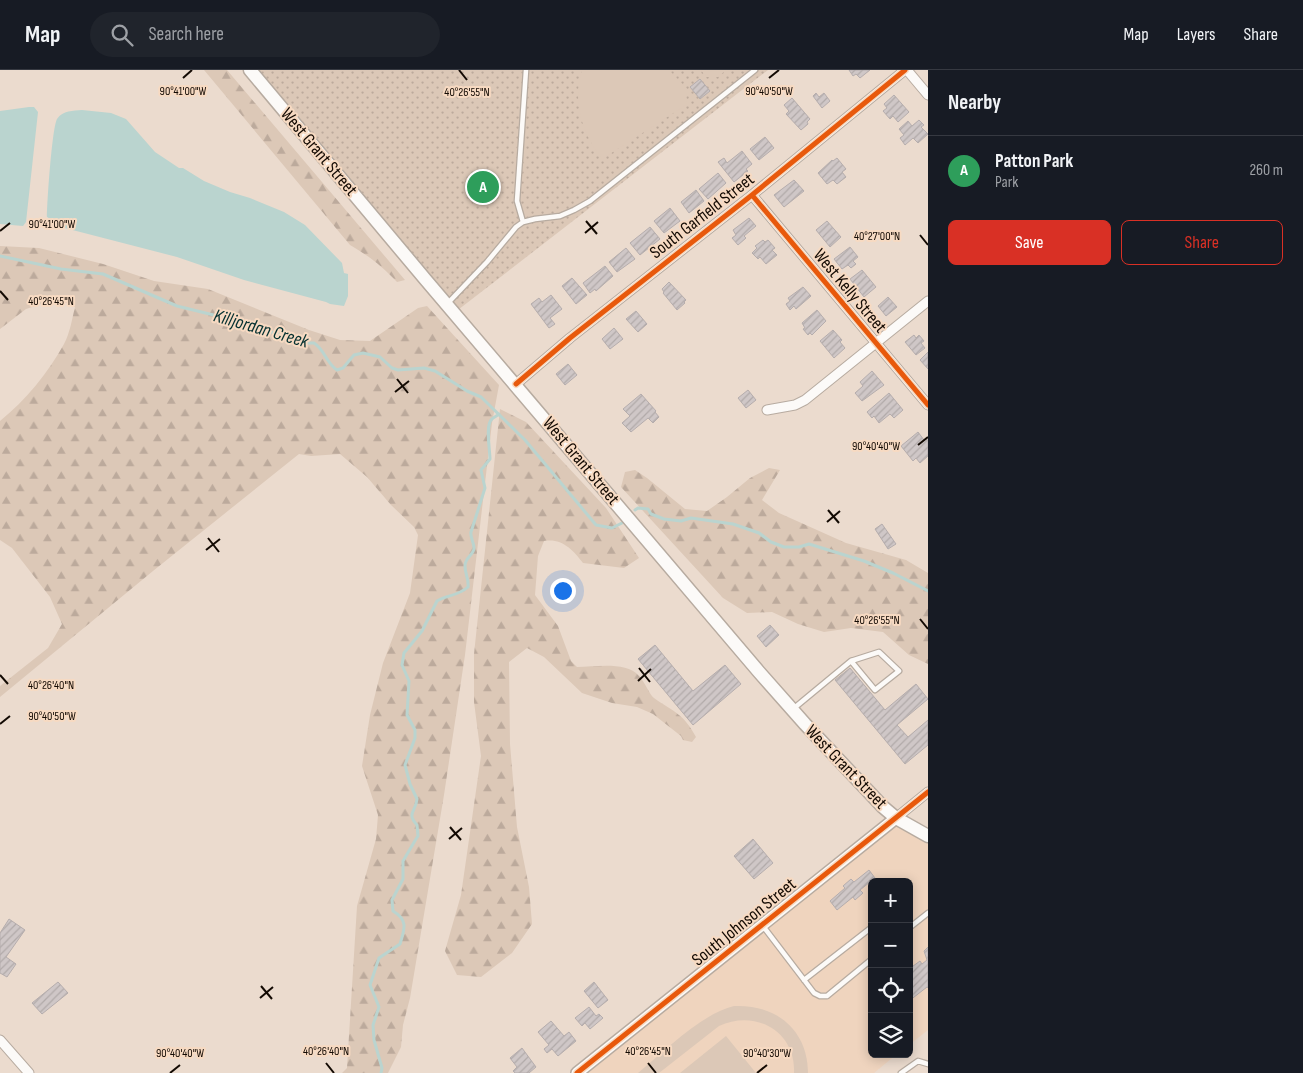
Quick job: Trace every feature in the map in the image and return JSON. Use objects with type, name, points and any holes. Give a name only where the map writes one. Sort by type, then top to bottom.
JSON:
[{"type":"main road","name":"West Grant Street","points":[[250,70],[792,710],[896,818],[928,836]]},
{"type":"street","points":[[906,70],[928,95]]},
{"type":"street","name":"South Garfield Street","points":[[516,384],[570,338],[752,195],[906,70]]},
{"type":"street","name":"West Kelly Street","points":[[752,195],[928,405]]},
{"type":"street","points":[[767,410],[795,405],[805,400],[928,301]]},
{"type":"street","name":"South Johnson Street","points":[[577,1073],[928,792]]},
{"type":"street","points":[[0,1040],[28,1073]]},
{"type":"lane","points":[[523,222],[517,201],[526,70]]},
{"type":"lane","points":[[447,304],[487,262],[511,232],[523,222],[560,216],[590,201],[755,70]]},
{"type":"lane","points":[[792,710],[851,661],[879,652],[899,671],[875,690],[851,661]]},
{"type":"lane","points":[[913,925],[928,913]]},
{"type":"lane","points":[[762,924],[814,993],[820,996],[828,996],[868,962]]},
{"type":"lane","points":[[804,980],[868,930]]},
{"type":"lane","points":[[901,1073],[918,1061],[928,1064]]},
{"type":"shaded area","points":[[896,818],[928,836],[928,1030],[913,1042],[913,878],[868,878],[868,1058],[892,1058],[874,1073],[577,1073]]},
{"type":"green space","points":[[204,70],[227,70],[405,280],[397,282],[375,262],[350,245]]},
{"type":"green space","points":[[250,70],[768,70],[454,313]]},
{"type":"green space","points":[[582,70],[669,70],[687,89],[686,105],[602,159],[589,139],[581,117],[578,94]]},
{"type":"green space","points":[[701,70],[726,70],[718,77],[706,77]]},
{"type":"green space","points":[[0,246],[39,248],[103,264],[154,281],[208,289],[309,330],[340,340],[370,341],[418,308],[427,306],[499,385],[492,423],[465,655],[444,795],[410,998],[403,1025],[401,1047],[388,1073],[342,1073],[347,1068],[357,906],[376,839],[378,815],[362,766],[370,715],[383,663],[410,593],[418,535],[414,527],[391,505],[367,477],[340,454],[311,456],[299,454],[0,697],[0,686],[48,648],[62,624],[50,597],[12,548],[0,540],[0,421],[36,386],[58,355],[71,326],[75,307],[57,299],[26,309],[0,329]]},
{"type":"green space","points":[[500,409],[526,422],[606,508],[639,558],[624,568],[583,563],[562,543],[544,541],[538,556],[535,595],[558,626],[571,661],[577,667],[610,666],[633,671],[654,698],[683,718],[696,737],[692,742],[683,740],[681,736],[653,714],[637,707],[612,703],[582,693],[544,657],[527,648],[509,662],[510,744],[517,827],[529,887],[532,924],[512,953],[481,977],[457,975],[445,951],[461,895],[481,756],[474,702],[474,654]]},
{"type":"green space","points":[[769,468],[780,470],[762,500],[779,513],[846,543],[906,560],[928,573],[928,664],[909,655],[883,632],[851,628],[824,632],[798,624],[772,612],[747,613],[723,598],[621,487],[625,472],[635,470],[685,509],[707,511],[750,478]]},
{"type":"green space","points":[[734,1006],[763,1010],[776,1015],[787,1023],[796,1032],[802,1044],[807,1058],[808,1073],[794,1073],[793,1058],[781,1035],[771,1027],[759,1022],[746,1020],[733,1021],[719,1026],[659,1073],[638,1073],[696,1025],[722,1010]]},
{"type":"green space","points":[[726,1036],[756,1073],[680,1073]]},
{"type":"water","points":[[34,107],[38,112],[26,222],[23,226],[0,224],[0,111]]},
{"type":"water","points":[[82,110],[111,113],[126,119],[155,152],[179,168],[183,168],[204,181],[230,192],[284,212],[305,225],[342,263],[344,273],[348,274],[348,296],[344,306],[330,304],[244,280],[177,257],[57,226],[54,221],[47,217],[55,125],[57,119],[62,114],[68,111]]},
{"type":"building","points":[[849,70],[870,70],[860,78],[856,74],[853,76]]},
{"type":"building","points":[[700,79],[710,91],[700,99],[690,87]]},
{"type":"building","points":[[816,93],[819,97],[824,93],[830,101],[822,108],[813,96]]},
{"type":"building","points":[[894,95],[909,112],[898,122],[893,116],[890,119],[883,111],[887,108],[884,104]]},
{"type":"building","points":[[792,98],[810,119],[807,122],[808,124],[801,130],[786,114],[789,111],[784,105]]},
{"type":"building","points":[[919,120],[924,125],[921,127],[928,134],[918,143],[913,138],[905,145],[900,138],[904,135],[899,129],[908,121],[912,126]]},
{"type":"building","points":[[765,137],[774,148],[759,160],[750,149]]},
{"type":"building","points":[[742,151],[752,164],[746,169],[748,171],[734,182],[718,162],[724,158],[727,163]]},
{"type":"building","points":[[837,158],[846,169],[842,172],[846,177],[837,184],[833,180],[827,184],[818,173],[832,160]]},
{"type":"building","points":[[718,173],[726,183],[708,199],[699,189]]},
{"type":"building","points":[[794,180],[804,191],[784,207],[774,195]]},
{"type":"building","points":[[696,190],[704,201],[689,213],[681,202]]},
{"type":"building","points":[[670,208],[680,221],[664,233],[654,221]]},
{"type":"building","points":[[749,218],[756,226],[744,236],[746,238],[738,245],[732,238],[736,235],[733,230]]},
{"type":"building","points":[[827,221],[841,237],[830,247],[816,230]]},
{"type":"building","points":[[650,227],[660,239],[640,255],[630,243]]},
{"type":"building","points":[[763,240],[765,242],[768,240],[775,248],[772,250],[777,255],[766,264],[760,257],[758,259],[752,253],[757,248],[755,246]]},
{"type":"building","points":[[850,247],[858,257],[853,261],[856,264],[851,268],[848,265],[842,269],[834,259]]},
{"type":"building","points":[[626,248],[635,259],[617,272],[609,262]]},
{"type":"building","points":[[605,266],[613,276],[596,291],[595,289],[590,293],[583,283]]},
{"type":"building","points":[[862,270],[876,287],[864,297],[850,279]]},
{"type":"building","points":[[572,278],[587,295],[576,304],[562,286]]},
{"type":"building","points":[[669,282],[686,300],[677,310],[663,293],[662,289]]},
{"type":"building","points":[[803,287],[811,296],[796,309],[794,306],[790,310],[786,304],[790,301],[788,298]]},
{"type":"building","points":[[551,295],[562,309],[550,318],[555,324],[549,328],[531,304],[539,298],[542,302]]},
{"type":"building","points":[[888,297],[897,307],[886,316],[878,306]]},
{"type":"building","points":[[817,310],[826,321],[812,335],[810,333],[808,335],[803,329],[805,328],[802,323]]},
{"type":"building","points":[[636,311],[647,324],[638,332],[626,319]]},
{"type":"building","points":[[614,328],[623,339],[610,349],[602,339]]},
{"type":"building","points":[[833,330],[842,340],[840,342],[845,348],[834,358],[820,341]]},
{"type":"building","points":[[914,335],[916,338],[919,335],[924,341],[921,343],[925,348],[916,355],[905,342]]},
{"type":"building","points":[[928,352],[928,369],[920,360]]},
{"type":"building","points":[[568,364],[577,375],[565,385],[556,374]]},
{"type":"building","points":[[872,371],[884,385],[862,401],[855,393],[863,386],[860,382]]},
{"type":"building","points":[[748,390],[756,400],[746,408],[738,398]]},
{"type":"building","points":[[889,393],[903,410],[894,418],[890,414],[879,423],[874,416],[872,418],[867,412]]},
{"type":"building","points":[[641,394],[659,417],[653,423],[648,418],[631,432],[622,423],[630,416],[623,409]]},
{"type":"building","points":[[918,432],[924,440],[926,438],[928,441],[928,456],[920,463],[916,458],[913,461],[901,446]]},
{"type":"building","points":[[882,524],[896,544],[888,549],[875,529]]},
{"type":"building","points":[[770,625],[779,635],[766,647],[757,636]]},
{"type":"building","points":[[655,645],[693,691],[725,665],[741,684],[693,725],[638,659]]},
{"type":"building","points":[[850,668],[885,710],[916,684],[928,699],[897,725],[908,737],[928,720],[928,745],[905,764],[835,680]]},
{"type":"building","points":[[753,839],[773,863],[754,879],[734,856]]},
{"type":"building","points":[[869,870],[875,878],[868,878],[868,884],[860,890],[863,893],[855,900],[853,897],[837,910],[830,901],[845,888],[843,886],[851,879],[854,882]]},
{"type":"building","points":[[9,919],[25,930],[6,957],[16,964],[7,977],[0,973],[0,933]]},
{"type":"building","points":[[928,947],[928,988],[913,998],[913,966],[920,961],[922,964],[927,960],[924,951]]},
{"type":"building","points":[[58,982],[68,993],[42,1014],[32,1003]]},
{"type":"building","points":[[594,982],[608,1000],[598,1008],[584,991]]},
{"type":"building","points":[[589,1007],[596,1016],[599,1014],[603,1018],[590,1029],[585,1023],[582,1026],[575,1018]]},
{"type":"building","points":[[551,1021],[564,1036],[569,1032],[576,1041],[558,1056],[552,1049],[547,1053],[544,1049],[549,1045],[538,1032]]},
{"type":"building","points":[[522,1048],[536,1067],[529,1073],[515,1073],[513,1071],[517,1067],[510,1058]]},
{"type":"waterway","name":"Killjordan Creek","points":[[0,256],[61,269],[103,274],[177,306],[246,323],[302,343],[314,343],[337,370],[343,368],[354,355],[363,353],[380,357],[392,368],[398,370],[424,368],[435,371],[467,391],[481,397],[525,440],[596,525],[612,528],[622,523]]},
{"type":"waterway","points":[[381,1073],[382,1068],[374,1040],[373,1025],[379,1007],[370,985],[379,958],[400,944],[404,925],[398,914],[393,911],[392,900],[403,879],[403,861],[418,836],[417,825],[412,818],[417,799],[410,784],[405,765],[415,738],[415,730],[407,715],[409,681],[402,665],[404,653],[422,631],[437,601],[468,587],[465,563],[474,550],[471,532],[485,488],[481,470],[490,459],[488,438],[490,422],[499,414]]},
{"type":"waterway","name":"Killjordan Creek","points":[[635,510],[638,508],[648,509],[651,514],[664,519],[681,521],[691,518],[733,524],[759,533],[771,542],[784,547],[799,547],[809,544],[864,561],[928,591]]},
{"type":"cycle path","points":[[516,384],[570,338],[752,195],[905,70]]},
{"type":"cycle path","points":[[752,195],[928,405]]},
{"type":"cycle path","points":[[577,1073],[928,792]]},
{"type":"place","name":"Patton Park","points":[[483,187]]}]
